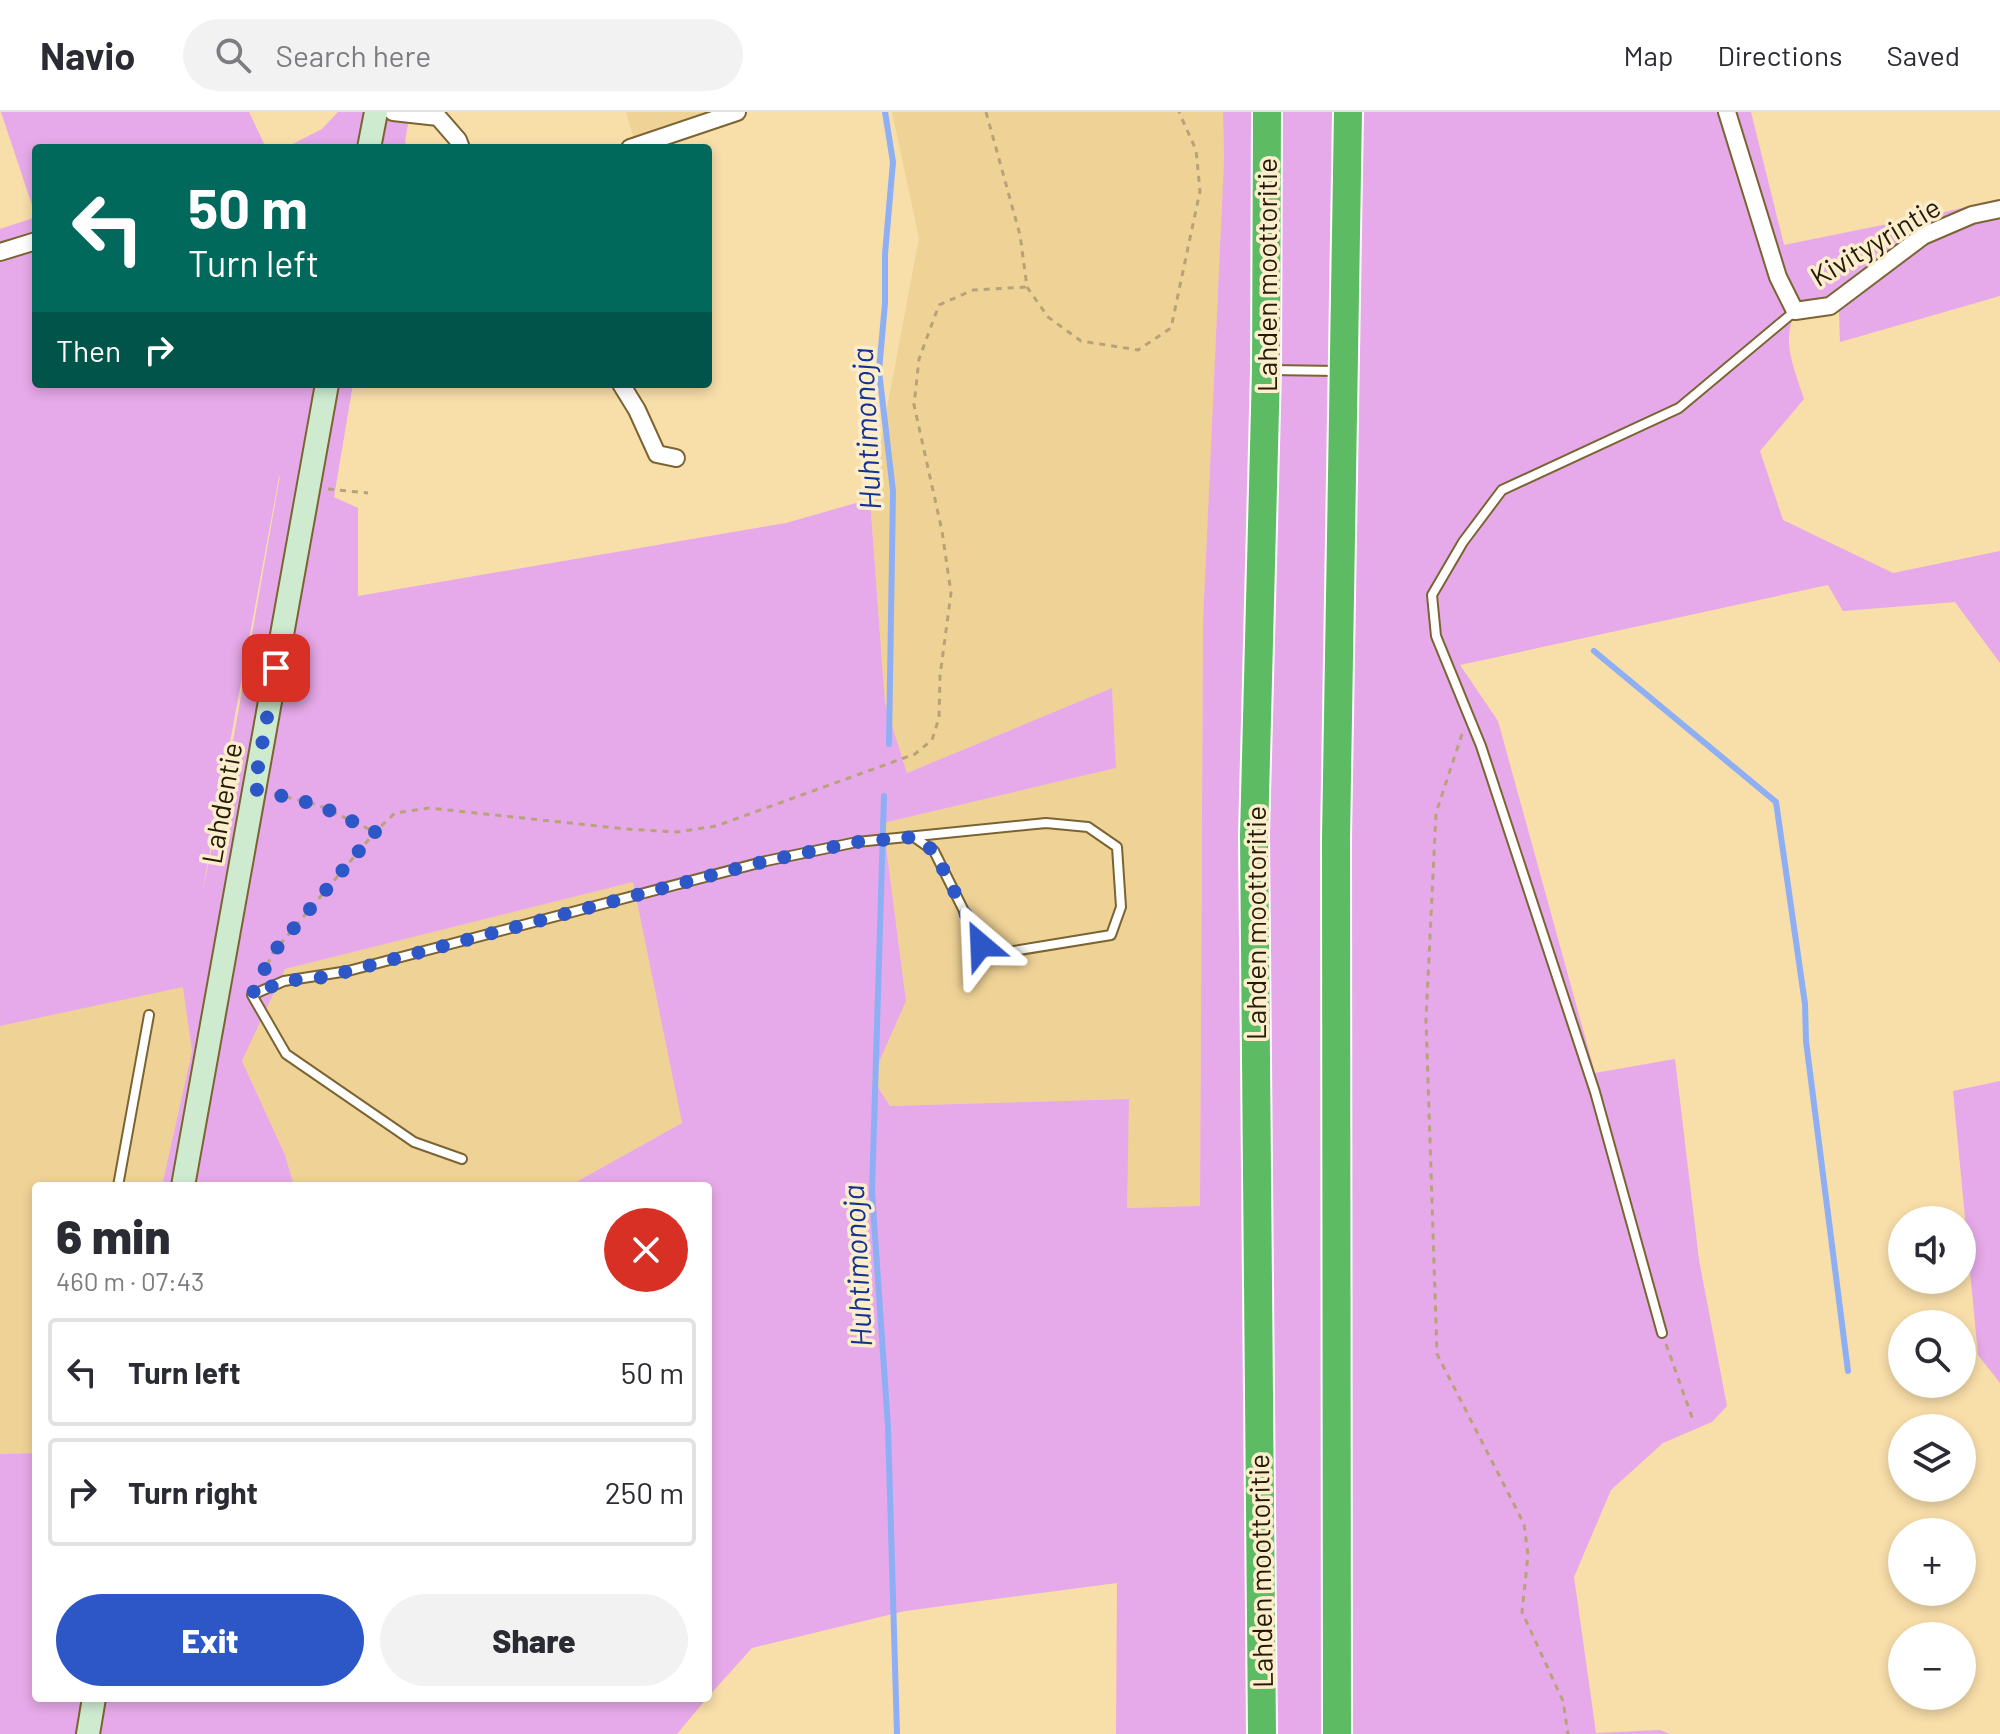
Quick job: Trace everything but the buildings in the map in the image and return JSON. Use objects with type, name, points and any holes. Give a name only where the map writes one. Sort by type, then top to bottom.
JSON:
[{"type":"highway","name":"Lahden moottoritie","points":[[1262,1734],[1254,835],[1266,370],[1267,112]]},
{"type":"highway","points":[[1337,1734],[1336,839],[1348,112]]},
{"type":"main road","points":[[370,144],[376,112]]},
{"type":"main road","name":"Lahdentie","points":[[184,1182],[326,388]]},
{"type":"main road","points":[[88,1734],[93,1702]]},
{"type":"street","points":[[393,112],[438,117],[460,144]]},
{"type":"street","points":[[642,144],[737,112]]},
{"type":"street","name":"Kivityyrintie","points":[[1727,112],[1778,277],[1795,311],[1830,306],[1923,236],[1972,215],[2000,209]]},
{"type":"street","points":[[0,252],[32,242]]},
{"type":"street","points":[[623,388],[657,454],[676,458]]},
{"type":"lane","points":[[1662,1333],[1595,1092],[1468,716],[1436,636],[1432,595],[1463,542],[1502,490],[1679,408],[1795,311]]},
{"type":"lane","points":[[1266,370],[1342,371]]},
{"type":"lane","points":[[462,1159],[414,1142],[286,1054],[252,995],[284,981],[326,977],[766,861],[870,841],[1046,823],[1088,827],[1117,847],[1121,907],[1111,935],[1001,953],[981,945],[934,851],[914,837]]},
{"type":"lane","points":[[119,1182],[149,1015]]},
{"type":"path","points":[[986,112],[1020,235],[1027,287],[1048,317],[1081,341],[1138,350],[1171,328],[1200,191],[1196,150],[1179,112]]},
{"type":"path","points":[[252,995],[272,954],[375,832],[395,813],[429,808],[677,832],[716,826],[915,754],[932,740],[939,718],[940,676],[951,593],[942,531],[914,405],[919,359],[939,305],[973,290],[1027,287]]},
{"type":"path","points":[[309,486],[368,493]]},
{"type":"path","points":[[1468,716],[1436,813],[1432,892],[1426,1019],[1437,1354],[1524,1524],[1528,1555],[1522,1612],[1563,1701],[1568,1734]]},
{"type":"path","points":[[254,789],[318,805],[375,832]]},
{"type":"path","points":[[1662,1333],[1694,1423]]},
{"type":"shaded area","points":[[1,112],[249,112],[264,144],[32,144],[32,205]]},
{"type":"shaded area","points":[[338,112],[410,112],[406,144],[293,144],[322,129]]},
{"type":"shaded area","points":[[626,112],[712,112],[634,139]]},
{"type":"shaded area","points":[[892,112],[1223,112],[1224,159],[1203,622],[1200,1206],[1126,1208],[1129,1099],[890,1106],[872,1078],[906,1001],[883,823],[1116,768],[1112,688],[907,773],[885,703],[870,499],[919,238]]},
{"type":"shaded area","points":[[1223,112],[1751,112],[1784,245],[2000,199],[2000,296],[1840,342],[1839,312],[1803,301],[1795,313],[1789,337],[1792,361],[1804,399],[1760,451],[1783,520],[1893,573],[2000,551],[2000,663],[1955,602],[1843,611],[1828,585],[1460,665],[1498,721],[1595,1073],[1675,1059],[1699,1260],[1727,1406],[1712,1422],[1663,1443],[1611,1490],[1574,1577],[1596,1733],[1660,1730],[1670,1734],[1116,1734],[1117,1583],[905,1611],[752,1648],[712,1693],[712,1182],[576,1182],[682,1123],[633,882],[285,969],[242,1061],[285,1155],[293,1182],[163,1182],[192,1051],[183,987],[0,1026],[0,229],[32,218],[32,388],[352,388],[334,497],[358,508],[358,596],[786,523],[870,499],[885,703],[907,773],[1112,688],[1116,768],[883,823],[906,1001],[872,1078],[890,1106],[1129,1099],[1127,1208],[1200,1206],[1203,622],[1224,159]],"holes":[[[280,476],[227,775],[202,894],[279,477]]]},
{"type":"shaded area","points":[[633,881],[682,1123],[576,1182],[293,1182],[285,1155],[242,1061],[285,969]]},
{"type":"shaded area","points":[[184,986],[192,1051],[163,1182],[32,1182],[32,1453],[0,1454],[0,1026]]},
{"type":"shaded area","points":[[2000,1081],[2000,1383],[1978,1355],[1972,1294],[1976,1294],[1976,1206],[1964,1206],[1953,1091]]},
{"type":"shaded area","points":[[32,1453],[32,1702],[704,1702],[677,1734],[0,1734],[0,1454]]},
{"type":"waterway","name":"Huhtimonoja","points":[[885,112],[893,162],[879,371],[893,491],[889,744]]},
{"type":"waterway","points":[[1594,651],[1776,802],[1805,1004],[1806,1041],[1848,1371]]},
{"type":"waterway","name":"Huhtimonoja","points":[[884,796],[872,1192],[888,1427],[897,1734]]},
{"type":"route","points":[[276,668],[254,789],[318,805],[375,832],[272,954],[252,995],[284,981],[326,977],[766,861],[857,842],[914,837],[934,851],[981,945]]}]
